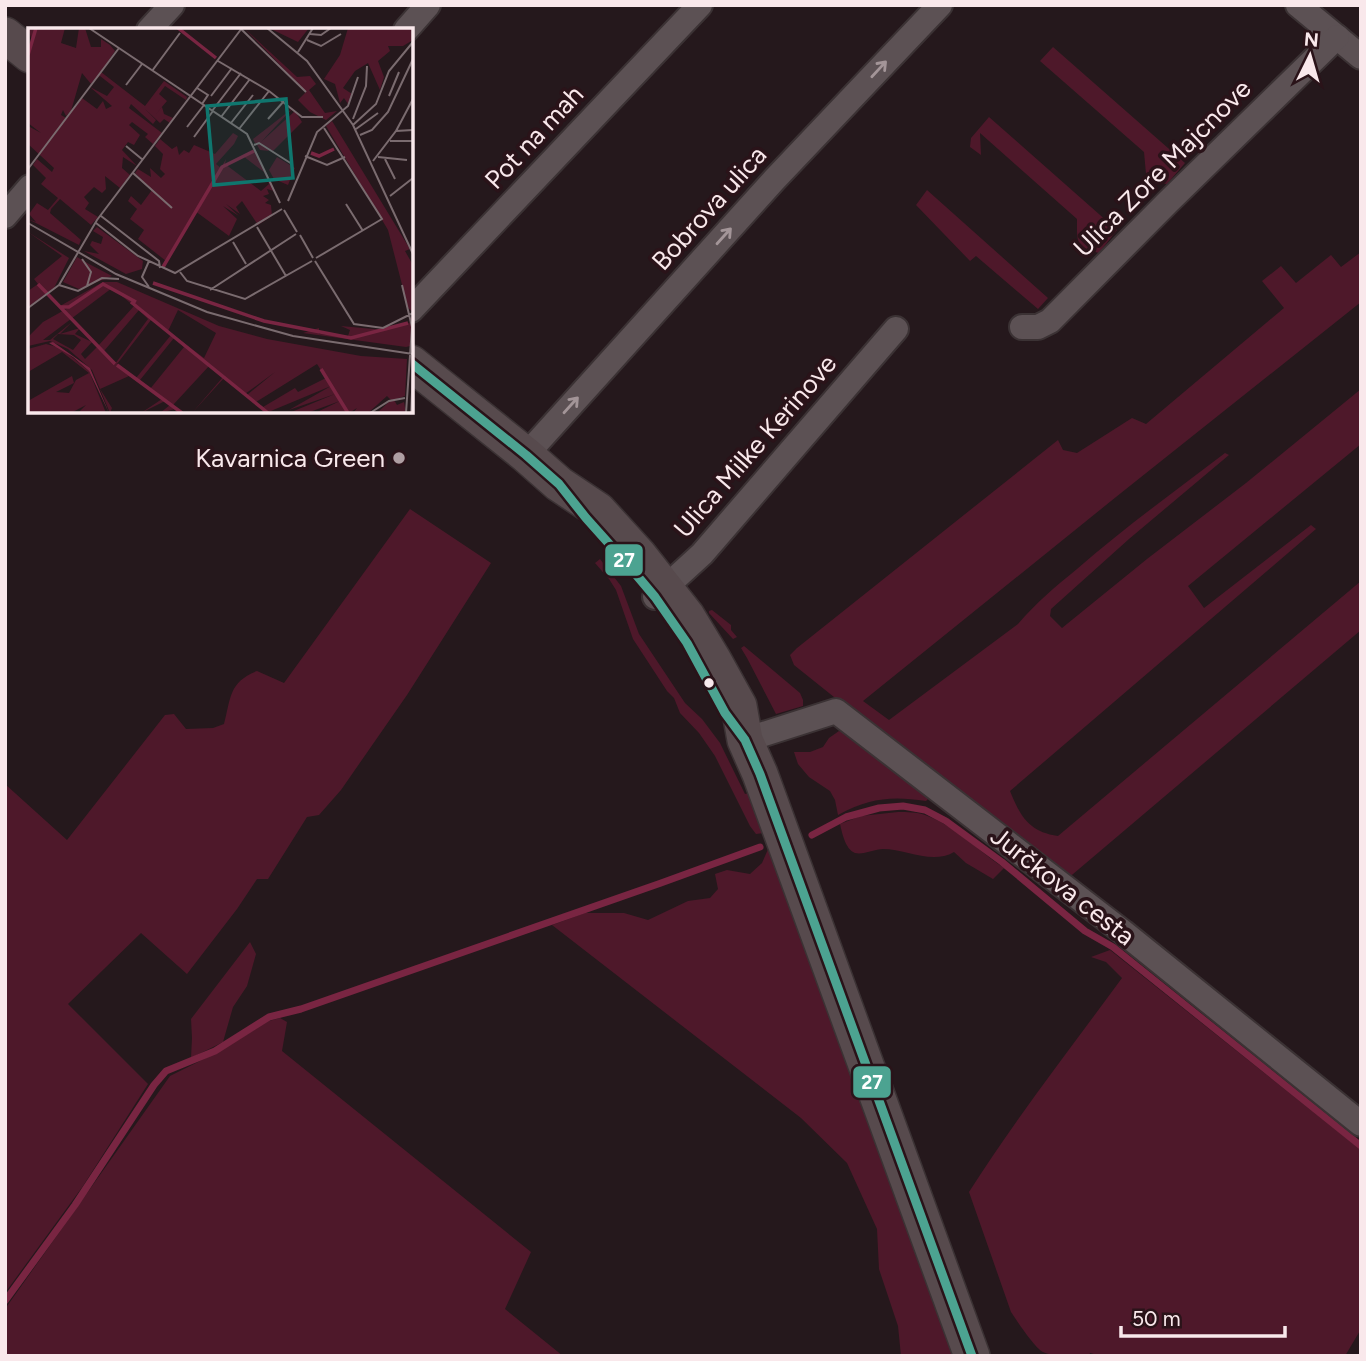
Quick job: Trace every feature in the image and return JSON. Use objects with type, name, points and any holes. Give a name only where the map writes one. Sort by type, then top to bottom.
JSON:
[{"type":"main road","points":[[5,35],[28,53]]},
{"type":"main road","points":[[413,365],[559,484],[586,519],[694,627],[739,706],[746,740],[972,1356]]},
{"type":"street","points":[[151,28],[172,5]]},
{"type":"street","points":[[408,28],[428,5]]},
{"type":"street","name":"Pot na mah","points":[[413,308],[700,5]]},
{"type":"street","name":"Bobrova ulica","points":[[526,455],[774,180],[940,5]]},
{"type":"street","points":[[1297,5],[1361,57]]},
{"type":"street","name":"Ulica Zore Majcnove","points":[[1022,327],[1038,327],[1050,321],[1337,37]]},
{"type":"street","points":[[5,216],[28,189]]},
{"type":"street","name":"Ulica Milke Kerinove","points":[[661,593],[702,554],[896,329]]},
{"type":"street","name":"Jurčkova cesta","points":[[746,740],[836,711],[1123,932],[1361,1124]]},
{"type":"shaded area","points":[[1053,47],[1185,163],[1167,184],[1154,182],[1146,174],[1144,152],[1040,61]]},
{"type":"shaded area","points":[[989,117],[1117,230],[1099,253],[1081,246],[1077,219],[980,133],[981,155],[970,147],[971,138]]},
{"type":"shaded area","points":[[927,190],[1048,298],[1038,309],[976,256],[970,261],[916,205]]},
{"type":"shaded area","points":[[1361,252],[1361,302],[863,701],[889,720],[1018,624],[1054,588],[1131,524],[1225,453],[1229,455],[1051,609],[1050,616],[1062,628],[1361,389],[1361,444],[1188,586],[1204,608],[1311,525],[1316,529],[1010,791],[1018,808],[1033,827],[1058,836],[1361,581],[1361,630],[1066,880],[794,665],[790,655],[797,648],[1058,440],[1063,450],[1077,453],[1132,418],[1146,424],[1284,308],[1262,281],[1281,266],[1296,283],[1331,255],[1341,267]]},
{"type":"shaded area","points":[[410,509],[491,563],[407,695],[341,790],[319,815],[307,817],[268,879],[257,879],[187,974],[141,933],[68,1004],[148,1084],[83,1186],[5,1293],[5,784],[67,840],[165,715],[174,714],[186,729],[213,728],[224,724],[236,685],[248,675],[257,671],[284,683]]},
{"type":"shaded area","points":[[600,559],[621,586],[639,634],[685,703],[702,719],[720,743],[745,794],[749,793],[765,833],[756,834],[750,826],[715,756],[699,733],[680,713],[674,698],[633,639],[616,590],[595,563]]},
{"type":"shaded area","points":[[712,610],[731,625],[731,630],[737,637],[733,639],[709,613]]},
{"type":"shaded area","points":[[744,646],[800,693],[803,706],[776,714],[741,648]]},
{"type":"shaded area","points":[[839,731],[857,738],[931,796],[926,801],[891,799],[871,802],[838,815],[830,791],[809,777],[798,764],[794,752],[810,752],[823,747],[829,738]]},
{"type":"shaded area","points":[[919,813],[935,819],[1004,868],[993,879],[966,863],[954,852],[937,857],[883,849],[855,853],[844,840],[840,824],[861,816]]},
{"type":"shaded area","points":[[769,847],[954,1356],[901,1356],[898,1326],[879,1269],[877,1229],[847,1163],[801,1118],[552,925],[585,913],[624,913],[648,920],[688,901],[710,898],[718,889],[715,874],[727,870],[750,874],[762,863]]},
{"type":"shaded area","points":[[250,942],[256,954],[247,986],[233,1007],[223,1042],[191,1058],[191,1019]]},
{"type":"shaded area","points":[[1110,950],[1361,1150],[1361,1329],[1345,1356],[1101,1356],[1090,1353],[1089,1356],[1053,1355],[1043,1352],[1035,1345],[1011,1312],[969,1192],[1024,1110],[1122,978],[1106,962],[1091,957]]},
{"type":"shaded area","points":[[280,1018],[287,1022],[282,1051],[531,1252],[505,1309],[563,1356],[5,1356],[5,1309],[170,1076],[218,1052],[269,1021]]},
{"type":"waterway","points":[[812,835],[846,817],[879,808],[903,806],[925,810],[946,821],[1002,862],[1085,931],[1113,947],[1361,1146]]},
{"type":"waterway","points":[[5,1301],[75,1205],[166,1071],[215,1051],[269,1017],[301,1009],[760,847]]},
{"type":"transit line","name":"27","points":[[413,365],[559,484],[655,597],[687,643],[725,713],[745,740],[760,774],[972,1356]]},
{"type":"place","name":"Kavarnica Green","points":[[399,458]]}]
